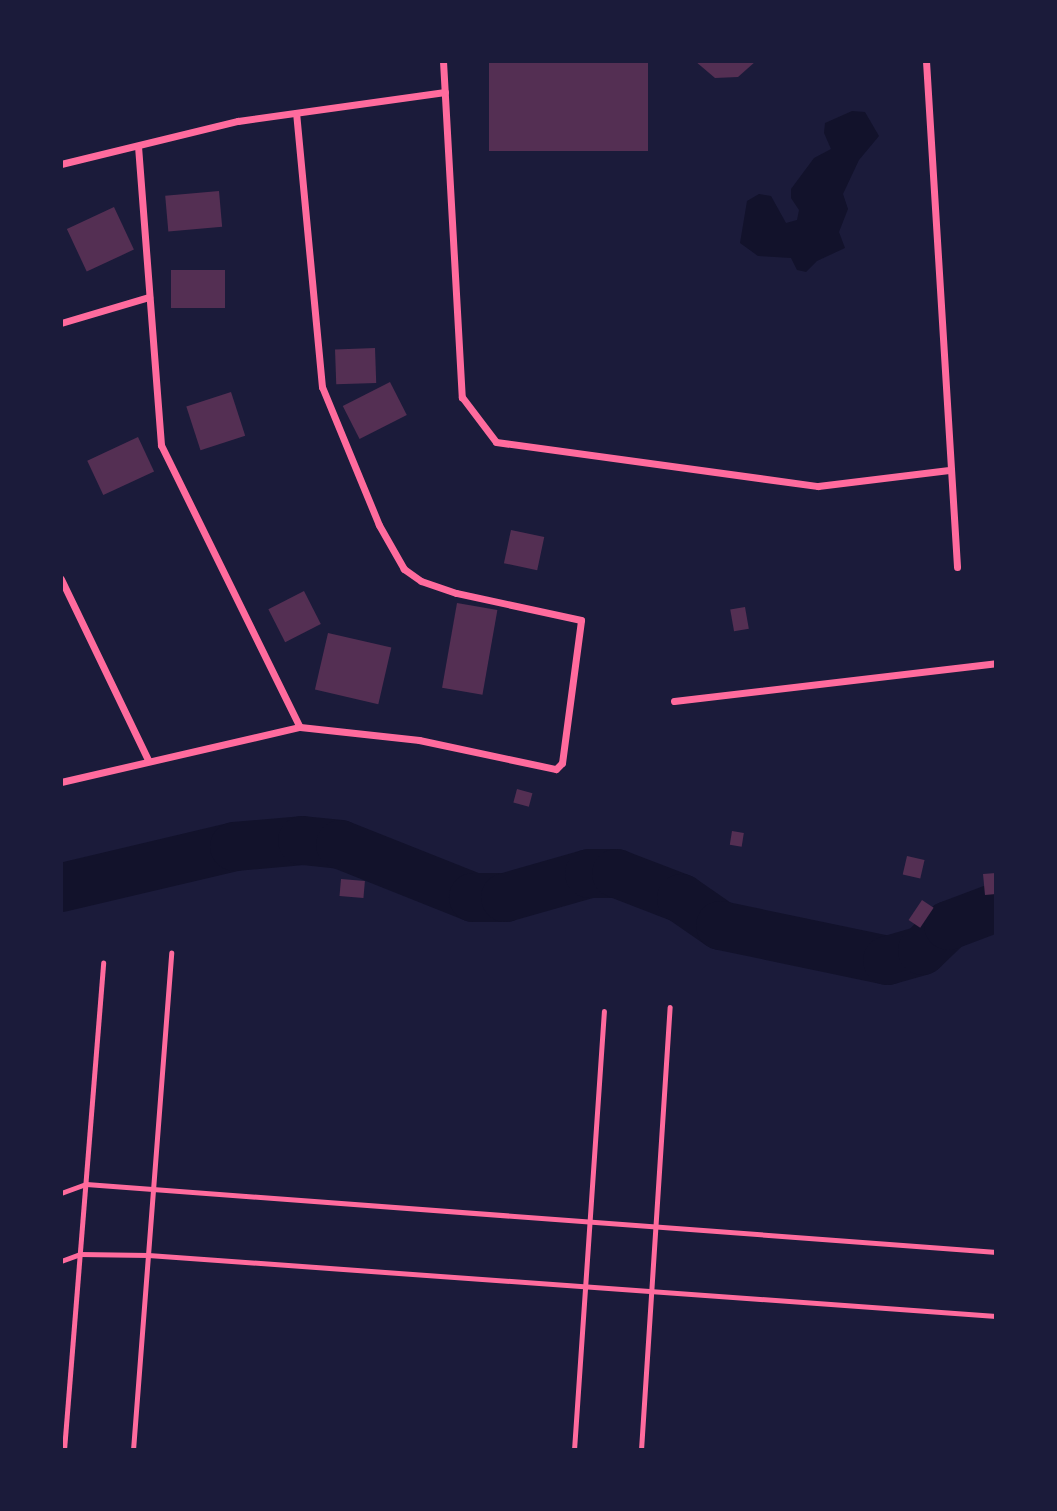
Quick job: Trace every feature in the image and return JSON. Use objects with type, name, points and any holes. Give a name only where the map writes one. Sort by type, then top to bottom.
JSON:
[{"type":"street","points":[[443,61],[462,397],[496,442],[818,486],[949,470]]},
{"type":"street","points":[[926,61],[957,567]]},
{"type":"street","points":[[61,164],[237,121],[445,92]]},
{"type":"street","points":[[61,782],[300,727],[419,740],[556,769],[562,763],[581,620],[456,593],[421,581],[397,558],[322,387],[296,113]]},
{"type":"street","points":[[138,146],[164,456],[300,727]]},
{"type":"street","points":[[61,323],[149,297]]},
{"type":"street","points":[[61,579],[148,760]]},
{"type":"street","points":[[674,701],[996,663]]},
{"type":"lane","points":[[133,1450],[171,952]]},
{"type":"lane","points":[[64,1450],[103,963]]},
{"type":"lane","points":[[641,1450],[658,1227],[670,1007]]},
{"type":"lane","points":[[574,1450],[604,1011]]},
{"type":"lane","points":[[61,1193],[86,1184],[996,1252]]},
{"type":"lane","points":[[61,1261],[80,1254],[148,1255],[996,1316]]},
{"type":"shaded area","points":[[852,111],[865,112],[879,136],[859,160],[843,194],[848,209],[839,232],[845,248],[817,261],[806,272],[797,270],[791,258],[758,256],[740,243],[747,201],[759,194],[771,196],[786,223],[797,220],[799,210],[791,198],[791,189],[814,158],[831,149],[824,133],[825,123]]},
{"type":"building","points":[[489,61],[648,61],[648,151],[489,151]]},
{"type":"building","points":[[695,61],[756,61],[738,77],[715,78]]},
{"type":"building","points":[[219,191],[222,227],[168,232],[165,196]]},
{"type":"building","points":[[114,207],[134,250],[87,272],[67,229]]},
{"type":"building","points":[[171,270],[225,270],[225,308],[171,308]]},
{"type":"building","points":[[375,348],[376,383],[336,384],[335,349]]},
{"type":"building","points":[[390,382],[407,415],[360,439],[343,406]]},
{"type":"building","points":[[231,392],[245,436],[201,450],[186,407]]},
{"type":"building","points":[[138,437],[154,471],[103,495],[87,461]]},
{"type":"building","points":[[511,530],[544,537],[537,570],[504,563]]},
{"type":"building","points":[[304,591],[321,624],[285,642],[268,609]]},
{"type":"building","points":[[457,603],[497,610],[482,695],[442,688]]},
{"type":"building","points":[[745,607],[749,629],[734,631],[730,610]]},
{"type":"building","points":[[328,633],[391,648],[378,704],[315,690]]},
{"type":"building","points":[[517,789],[532,793],[529,807],[513,803]]},
{"type":"building","points":[[732,831],[744,833],[742,847],[730,845]]},
{"type":"building","points":[[907,856],[925,860],[920,879],[903,875]]},
{"type":"building","points":[[996,873],[996,894],[985,895],[983,874]]},
{"type":"building","points":[[341,879],[365,881],[363,898],[340,896]]},
{"type":"building","points":[[922,900],[934,908],[920,928],[909,920]]},
{"type":"waterway","points":[[61,887],[234,846],[302,840],[340,844],[473,897],[505,897],[589,873],[616,873],[681,898],[720,925],[887,960],[922,950],[948,925],[996,907]]}]
